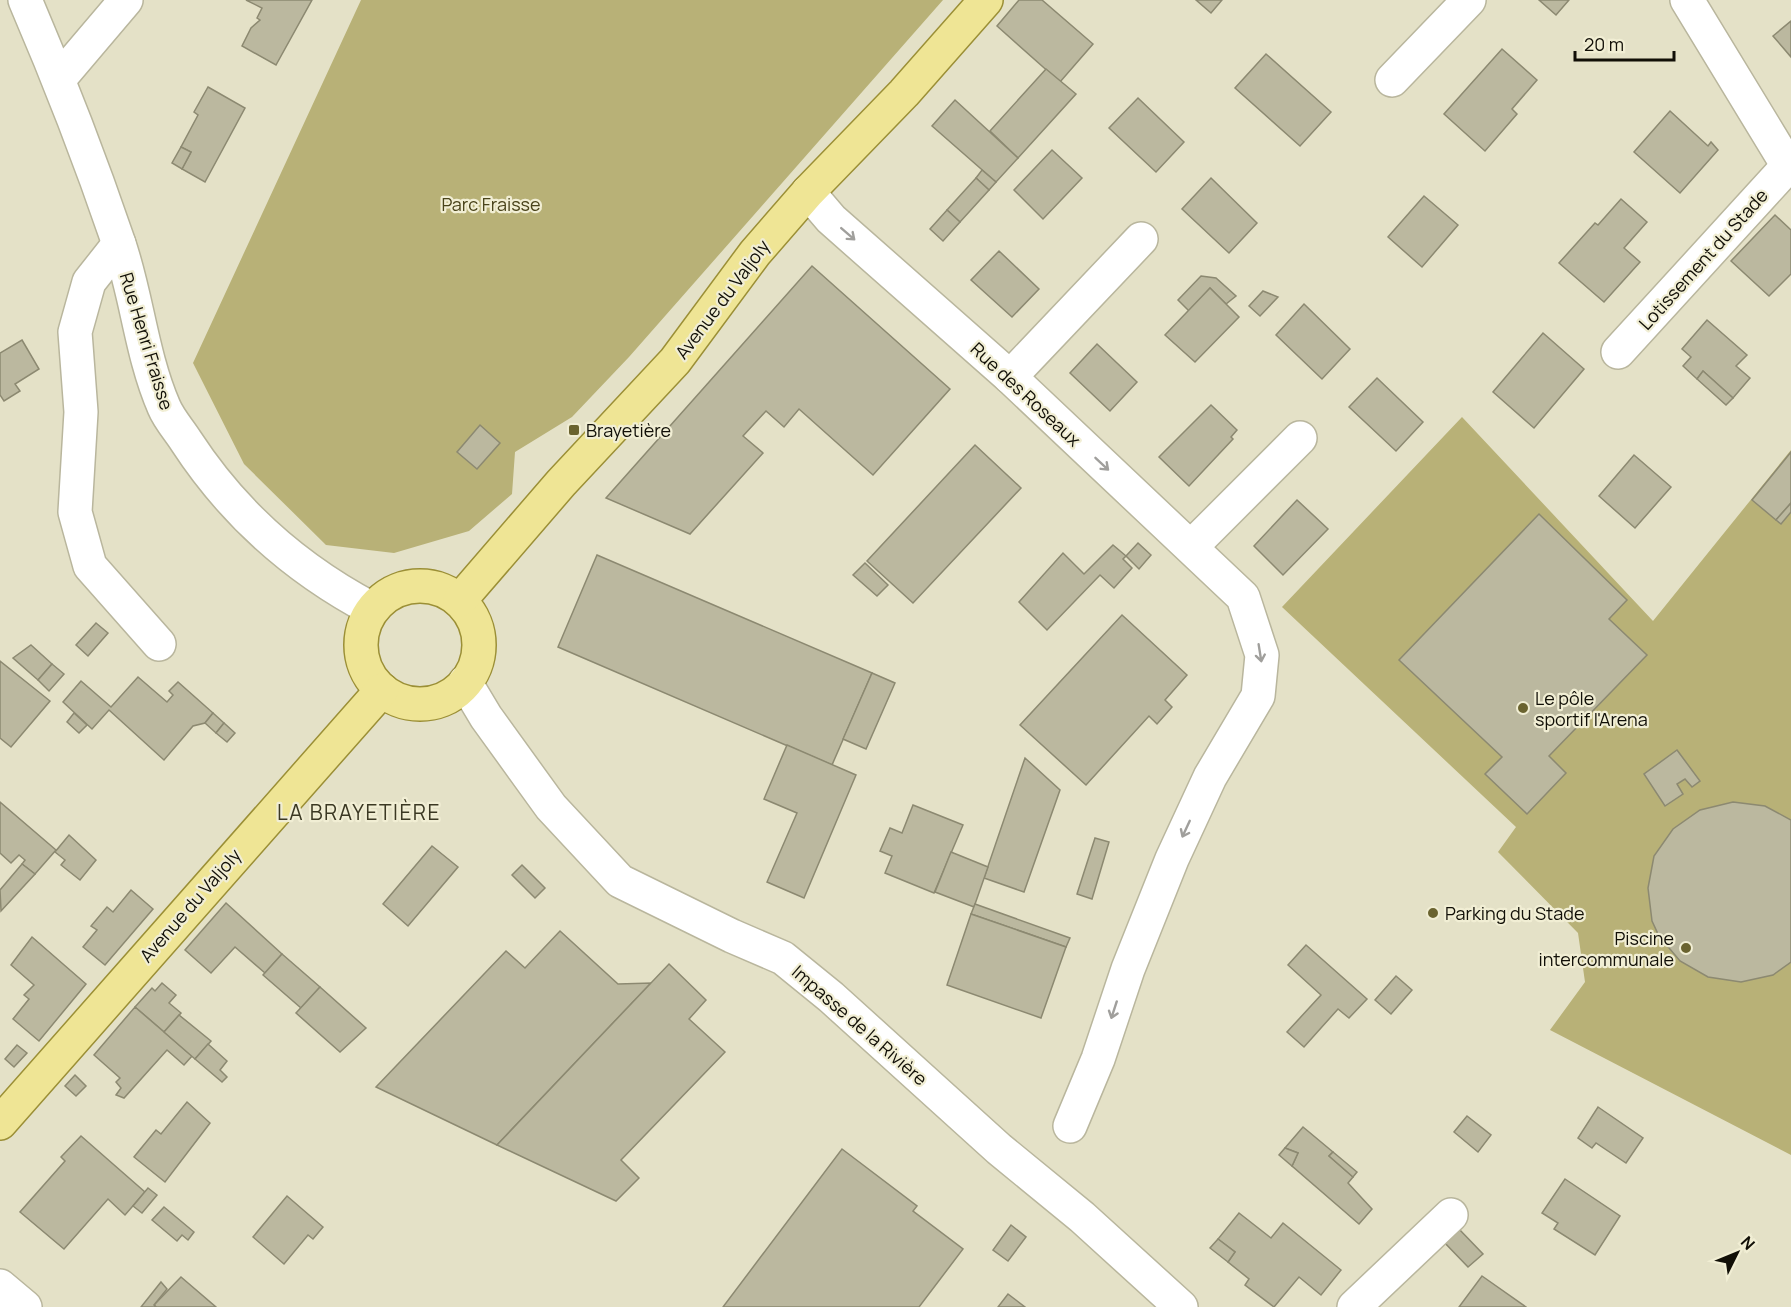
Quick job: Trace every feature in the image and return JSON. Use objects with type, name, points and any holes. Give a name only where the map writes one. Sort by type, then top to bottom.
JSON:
[{"type":"main road","name":"Avenue du Valjoly","points":[[460,600],[561,483],[675,361],[755,252],[808,192],[904,93],[986,0]]},
{"type":"main road","points":[[426,586],[446,591],[460,600],[472,617],[478,634],[478,651],[474,667],[465,682],[452,694],[434,702],[416,704],[397,699],[382,690],[370,676],[362,660],[360,643],[363,625],[372,609],[387,595],[405,587],[426,586]]},
{"type":"main road","name":"Avenue du Valjoly","points":[[0,1123],[382,690]]},
{"type":"street","name":"Rue Henri Fraisse","points":[[25,0],[59,79],[119,244],[136,314],[164,407],[212,480],[273,543],[342,593],[372,609]]},
{"type":"street","points":[[59,79],[126,0]]},
{"type":"street","points":[[1392,80],[1469,0]]},
{"type":"street","points":[[1688,0],[1789,166]]},
{"type":"street","name":"Lotissement du Stade","points":[[1618,352],[1789,166]]},
{"type":"street","name":"Rue des Roseaux","points":[[808,192],[831,219],[1010,377],[1243,597],[1262,655],[1258,696],[1210,777],[1172,859],[1128,969],[1098,1059],[1071,1126]]},
{"type":"street","points":[[1010,377],[1141,239]]},
{"type":"street","points":[[119,244],[89,282],[75,332],[81,412],[75,512],[90,566],[159,644]]},
{"type":"street","points":[[1191,547],[1300,438]]},
{"type":"street","name":"Impasse de la Rivière","points":[[465,682],[486,717],[551,807],[620,880],[732,936],[783,958],[831,997],[999,1149],[1082,1217],[1181,1307]]},
{"type":"street","points":[[1354,1307],[1451,1215]]},
{"type":"street","points":[[0,1286],[25,1307]]},
{"type":"green space","name":"Parc Fraisse","points":[[361,0],[943,0],[629,357],[572,417],[515,452],[512,494],[469,531],[394,553],[326,545],[244,464],[193,363]]},
{"type":"green space","points":[[1462,417],[1653,621],[1791,450],[1791,1155],[1550,1030],[1585,982],[1578,933],[1498,852],[1516,827],[1282,607]]},
{"type":"building","points":[[246,0],[312,0],[276,65],[242,46],[251,28],[260,20],[257,18],[262,8]]},
{"type":"building","points":[[1019,0],[1042,0],[1093,44],[1060,82],[997,26]]},
{"type":"building","points":[[1196,0],[1222,0],[1211,13]]},
{"type":"building","points":[[1539,0],[1569,0],[1556,15]]},
{"type":"building","points":[[1791,21],[1791,57],[1773,36]]},
{"type":"building","points":[[1502,49],[1537,80],[1512,109],[1517,114],[1485,151],[1444,114]]},
{"type":"building","points":[[1266,54],[1331,112],[1300,146],[1235,88]]},
{"type":"building","points":[[1046,69],[1076,94],[1018,158],[990,131]]},
{"type":"building","points":[[208,87],[245,108],[205,182],[182,169],[191,152],[181,147],[198,115],[194,112]]},
{"type":"building","points":[[1138,98],[1184,142],[1156,172],[1109,128]]},
{"type":"building","points":[[955,100],[1018,158],[996,182],[932,126]]},
{"type":"building","points":[[1670,111],[1708,146],[1711,142],[1718,150],[1680,193],[1634,152]]},
{"type":"building","points":[[181,147],[191,152],[182,169],[172,163]]},
{"type":"building","points":[[1052,150],[1082,178],[1043,219],[1014,190]]},
{"type":"building","points":[[982,170],[996,182],[989,190],[976,178]]},
{"type":"building","points":[[976,178],[989,190],[960,222],[947,210]]},
{"type":"building","points":[[1211,178],[1257,223],[1229,253],[1182,209]]},
{"type":"building","points":[[1424,196],[1458,225],[1422,267],[1388,237]]},
{"type":"building","points":[[1621,199],[1647,222],[1624,248],[1640,262],[1604,302],[1559,263],[1595,223],[1598,225]]},
{"type":"building","points":[[947,210],[960,222],[943,241],[930,229]]},
{"type":"building","points":[[1775,215],[1791,230],[1791,274],[1769,296],[1731,261]]},
{"type":"building","points":[[999,251],[1039,289],[1012,317],[971,280]]},
{"type":"building","points":[[812,266],[950,389],[873,475],[799,409],[784,427],[766,411],[743,436],[763,453],[690,534],[606,498]]},
{"type":"building","points":[[1201,276],[1216,278],[1236,296],[1226,304],[1210,288],[1189,311],[1178,300]]},
{"type":"building","points":[[1210,288],[1239,317],[1195,362],[1165,335]]},
{"type":"building","points":[[1263,291],[1278,297],[1260,316],[1249,306]]},
{"type":"building","points":[[1304,304],[1350,349],[1322,379],[1276,335]]},
{"type":"building","points":[[1707,320],[1747,355],[1736,366],[1750,378],[1733,398],[1703,371],[1697,379],[1683,366],[1691,357],[1682,349]]},
{"type":"building","points":[[1543,333],[1584,369],[1534,428],[1493,392]]},
{"type":"building","points":[[22,340],[39,369],[15,384],[20,391],[4,401],[0,395],[0,353]]},
{"type":"building","points":[[1097,344],[1137,382],[1110,411],[1070,373]]},
{"type":"building","points":[[1703,371],[1733,398],[1726,405],[1697,379]]},
{"type":"building","points":[[1377,378],[1423,422],[1396,451],[1349,407]]},
{"type":"building","points":[[1211,405],[1237,430],[1231,437],[1233,439],[1189,486],[1159,457]]},
{"type":"building","points":[[480,425],[500,443],[477,469],[457,452]]},
{"type":"building","points":[[975,445],[1021,488],[913,603],[867,561]]},
{"type":"building","points":[[1791,452],[1791,503],[1776,520],[1752,500]]},
{"type":"building","points":[[1634,455],[1671,487],[1635,528],[1599,496]]},
{"type":"building","points":[[1297,500],[1328,529],[1283,575],[1254,546]]},
{"type":"building","points":[[1791,503],[1791,512],[1781,524],[1776,520]]},
{"type":"building","name":"Le pôle sportif l'Arena","points":[[1539,514],[1627,600],[1609,619],[1647,655],[1549,756],[1566,773],[1527,814],[1485,774],[1502,757],[1399,660]]},
{"type":"building","points":[[1138,543],[1151,555],[1139,569],[1126,556]]},
{"type":"building","points":[[1113,545],[1126,556],[1123,559],[1132,568],[1114,588],[1100,575],[1047,630],[1019,602],[1063,553],[1084,574]]},
{"type":"building","points":[[597,555],[872,673],[832,765],[558,647]]},
{"type":"building","points":[[865,563],[888,585],[877,596],[853,575]]},
{"type":"building","points":[[1122,615],[1187,675],[1165,700],[1172,707],[1157,724],[1149,716],[1086,785],[1020,725]]},
{"type":"building","points":[[96,623],[108,633],[88,656],[76,645]]},
{"type":"building","points":[[31,645],[52,664],[38,680],[13,658]]},
{"type":"building","points":[[0,661],[50,701],[11,747],[0,738]]},
{"type":"building","points":[[52,664],[64,674],[49,691],[38,680]]},
{"type":"building","points":[[872,673],[895,683],[866,749],[843,739]]},
{"type":"building","points":[[138,677],[167,702],[173,695],[169,691],[178,682],[213,713],[205,723],[193,726],[164,760],[109,710],[92,729],[63,702],[81,681],[111,707]]},
{"type":"building","points":[[74,713],[87,725],[79,733],[67,722]]},
{"type":"building","points":[[213,713],[224,723],[216,733],[205,723]]},
{"type":"building","points":[[224,723],[235,733],[227,742],[216,733]]},
{"type":"building","points":[[787,745],[856,775],[804,898],[767,882],[797,813],[764,799]]},
{"type":"building","points":[[1677,750],[1700,781],[1692,787],[1685,779],[1677,784],[1683,794],[1665,806],[1644,774]]},
{"type":"building","points":[[1025,758],[1060,790],[1024,892],[984,878]]},
{"type":"building","points":[[0,802],[56,850],[35,874],[22,864],[25,860],[19,855],[11,863],[0,853]]},
{"type":"building","points":[[1733,802],[1765,806],[1791,820],[1791,962],[1773,975],[1741,982],[1708,977],[1680,961],[1659,936],[1652,921],[1648,888],[1654,856],[1673,829],[1700,810]]},
{"type":"building","points":[[913,805],[963,825],[934,893],[885,873],[892,856],[880,851],[890,828],[902,833]]},
{"type":"building","points":[[69,835],[96,860],[80,880],[61,865],[65,860],[55,852]]},
{"type":"building","points":[[1095,838],[1109,842],[1092,899],[1077,894]]},
{"type":"building","points":[[432,846],[458,867],[408,926],[383,904]]},
{"type":"building","points":[[951,852],[988,867],[974,907],[935,892]]},
{"type":"building","points":[[22,864],[35,874],[1,911],[0,890]]},
{"type":"building","points":[[522,865],[545,888],[535,898],[512,875]]},
{"type":"building","points":[[131,890],[153,909],[105,965],[83,947],[97,930],[91,926],[107,907],[113,912]]},
{"type":"building","points":[[226,903],[282,954],[265,973],[235,947],[211,973],[185,950]]},
{"type":"building","points":[[975,904],[1070,938],[1066,947],[971,914]]},
{"type":"building","points":[[971,914],[1066,947],[1041,1018],[947,985]]},
{"type":"building","points":[[560,931],[618,984],[651,983],[497,1145],[376,1087],[506,951],[525,968]]},
{"type":"building","points":[[32,937],[86,984],[39,1041],[13,1019],[29,999],[24,995],[34,985],[11,965]]},
{"type":"building","points":[[1306,945],[1367,999],[1349,1018],[1338,1009],[1304,1047],[1287,1032],[1321,995],[1288,965]]},
{"type":"building","points":[[282,954],[320,987],[301,1008],[263,975]]},
{"type":"building","points":[[669,964],[706,1000],[689,1019],[725,1052],[621,1160],[639,1178],[616,1201],[497,1145]]},
{"type":"building","points":[[1396,976],[1412,990],[1391,1014],[1375,1000]]},
{"type":"building","points":[[162,983],[176,995],[169,1003],[181,1013],[164,1032],[135,1007],[152,988],[155,991]]},
{"type":"building","points":[[320,987],[366,1028],[340,1052],[296,1013]]},
{"type":"building","points":[[135,1007],[192,1056],[184,1065],[167,1050],[124,1098],[116,1095],[121,1088],[116,1082],[120,1078],[94,1055]]},
{"type":"building","points":[[179,1015],[211,1041],[195,1059],[164,1032]]},
{"type":"building","points":[[208,1044],[227,1061],[220,1070],[227,1077],[222,1082],[195,1059]]},
{"type":"building","points":[[17,1045],[27,1053],[14,1067],[5,1059]]},
{"type":"building","points":[[75,1075],[86,1086],[76,1096],[65,1086]]},
{"type":"building","points":[[187,1102],[210,1123],[165,1182],[134,1157],[156,1130],[161,1134]]},
{"type":"building","points":[[1598,1107],[1643,1138],[1626,1163],[1596,1143],[1592,1148],[1578,1138]]},
{"type":"building","points":[[1467,1116],[1491,1135],[1478,1152],[1454,1132]]},
{"type":"building","points":[[1303,1127],[1333,1152],[1329,1156],[1353,1177],[1348,1183],[1372,1209],[1359,1224],[1292,1166],[1298,1153],[1285,1148]]},
{"type":"building","points":[[81,1136],[145,1192],[125,1215],[108,1199],[64,1249],[20,1212],[65,1161],[61,1157]]},
{"type":"building","points":[[1285,1148],[1298,1153],[1292,1166],[1279,1155]]},
{"type":"building","points":[[842,1149],[917,1206],[913,1211],[963,1249],[919,1307],[723,1307]]},
{"type":"building","points":[[1333,1152],[1357,1172],[1353,1177],[1329,1156]]},
{"type":"building","points":[[1565,1179],[1620,1216],[1595,1255],[1554,1229],[1558,1223],[1542,1213]]},
{"type":"building","points":[[148,1188],[157,1195],[142,1213],[133,1206]]},
{"type":"building","points":[[287,1196],[323,1227],[313,1239],[308,1235],[284,1264],[253,1237]]},
{"type":"building","points":[[164,1207],[194,1232],[188,1240],[182,1235],[177,1241],[152,1220]]},
{"type":"building","points":[[1239,1213],[1271,1238],[1283,1223],[1341,1270],[1321,1295],[1299,1277],[1274,1307],[1245,1285],[1249,1279],[1228,1262],[1235,1252],[1218,1239]]},
{"type":"building","points":[[1011,1225],[1026,1237],[1008,1261],[993,1250]]},
{"type":"building","points":[[1458,1228],[1483,1254],[1468,1267],[1443,1241]]},
{"type":"building","points":[[1218,1239],[1235,1252],[1228,1262],[1210,1248]]},
{"type":"building","points":[[1482,1276],[1526,1307],[1459,1307]]},
{"type":"building","points":[[181,1277],[216,1307],[156,1307],[154,1305]]},
{"type":"building","points":[[161,1282],[167,1289],[154,1305],[156,1307],[141,1307]]},
{"type":"building","points":[[1008,1294],[1025,1307],[998,1307]]},
{"type":"place","name":"Brayetière","points":[[574,430]]},
{"type":"place","name":"Le pôle sportif l'Arena","points":[[1523,708]]},
{"type":"place","name":"Parking du Stade","points":[[1433,913]]},
{"type":"place","name":"Piscine intercommunale","points":[[1686,948]]},
{"type":"district","name":"LA BRAYETIÈRE","points":[[359,812]]}]
